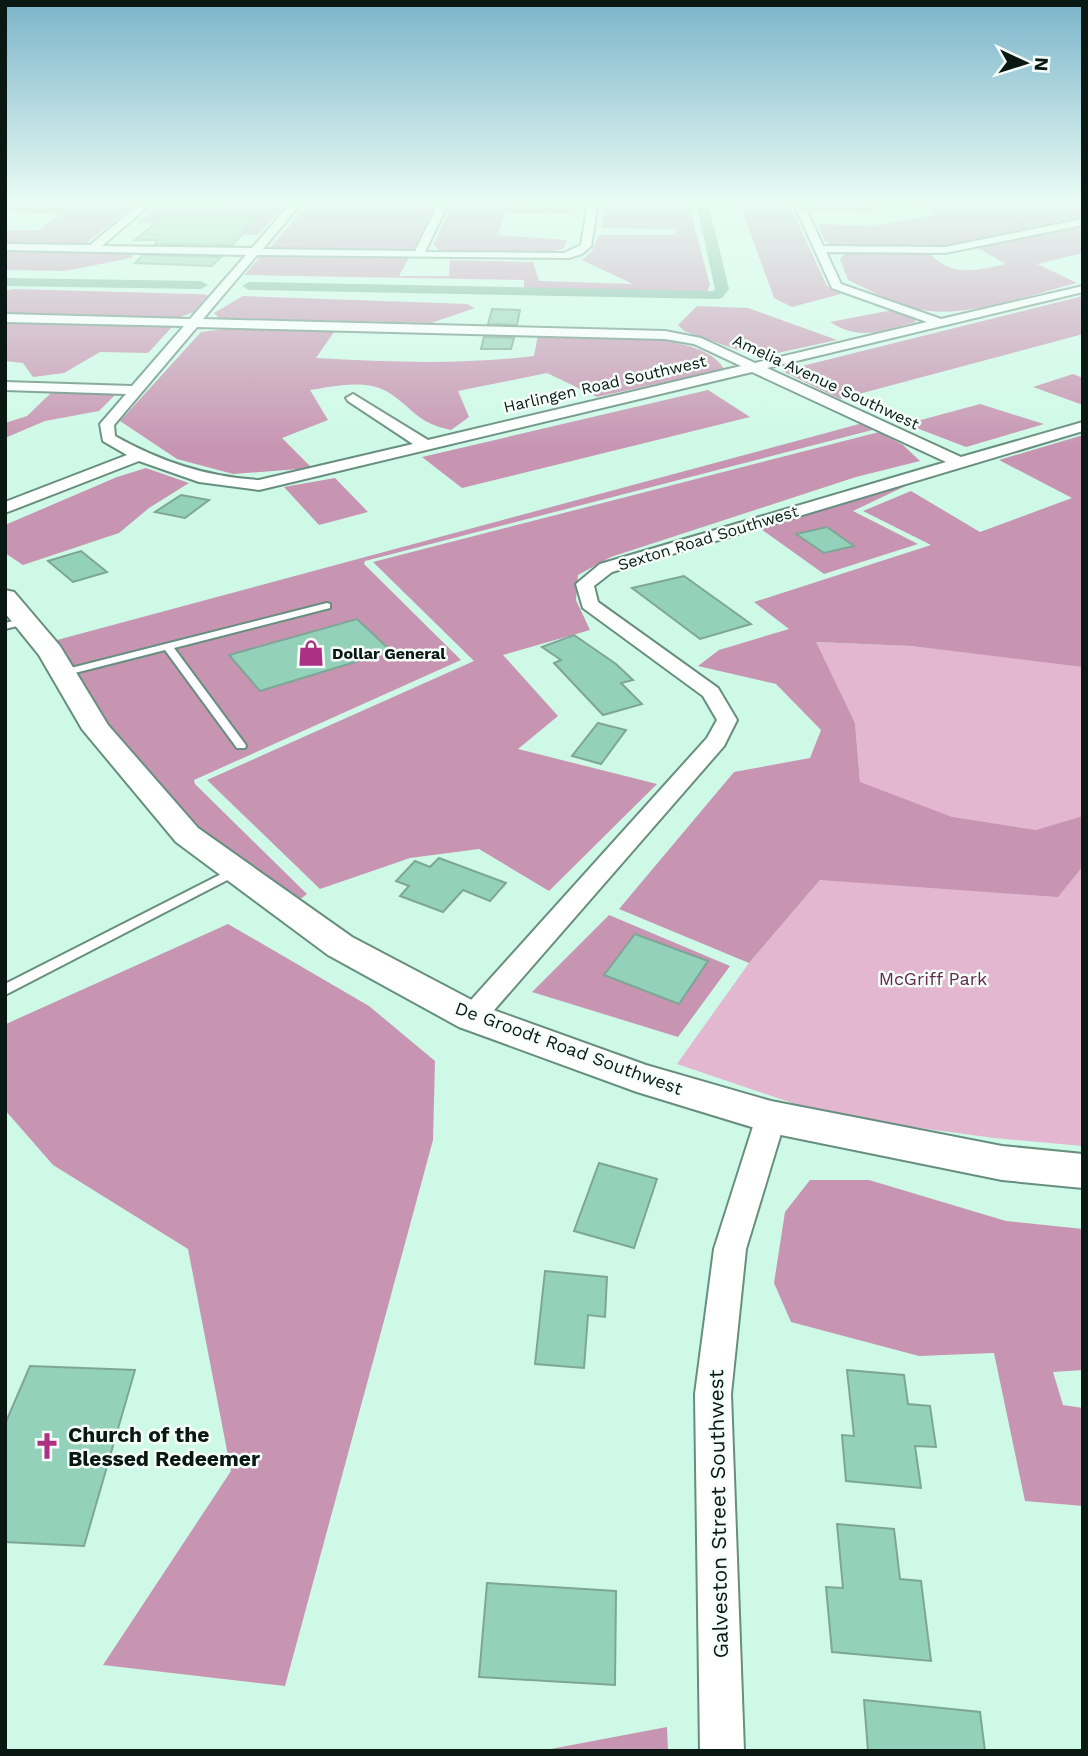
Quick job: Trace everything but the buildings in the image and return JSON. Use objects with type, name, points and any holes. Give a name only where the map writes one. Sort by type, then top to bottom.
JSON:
[{"type":"street","points":[[5,386],[136,390],[226,284]]},
{"type":"street","points":[[836,284],[940,323]]},
{"type":"street","name":"Harlingen Road Southwest","points":[[136,390],[107,424],[108,438],[137,456],[217,482],[259,485],[1083,289]]},
{"type":"street","name":"Amelia Avenue Southwest","points":[[5,318],[643,333],[698,341],[959,462]]},
{"type":"street","points":[[354,398],[425,445]]},
{"type":"street","name":"Sexton Road Southwest","points":[[472,1017],[716,741],[727,720],[711,692],[589,604],[585,584],[606,568],[1083,426]]},
{"type":"street","points":[[5,508],[137,456]]},
{"type":"street","name":"De Groodt Road Southwest","points":[[12,615],[51,652],[96,729],[187,835],[340,946],[472,1017],[637,1077],[771,1117],[1002,1163],[1083,1171]]},
{"type":"street","name":"Galveston Street Southwest","points":[[722,1751],[713,1394],[730,1249],[771,1117]]},
{"type":"lane","points":[[63,673],[327,606]]},
{"type":"lane","points":[[168,647],[241,746]]},
{"type":"lane","points":[[5,990],[236,870]]},
{"type":"green space","name":"McGriff Park","points":[[815,642],[911,646],[1082,665],[1083,1146],[994,1138],[831,1116],[677,1064],[749,963],[820,880],[860,782],[855,723]]},
{"type":"shaded area","points":[[524,284],[710,285],[707,293],[524,291]]},
{"type":"shaded area","points":[[769,284],[826,284],[841,294],[792,307],[774,298]]},
{"type":"shaded area","points":[[857,284],[1074,284],[976,309],[955,311],[918,309]]},
{"type":"shaded area","points":[[13,289],[208,295],[194,312],[178,318],[5,314],[5,291]]},
{"type":"shaded area","points":[[243,296],[467,304],[475,308],[431,323],[219,318],[214,313]]},
{"type":"shaded area","points":[[1083,296],[1083,334],[840,399],[782,371]]},
{"type":"shaded area","points":[[697,306],[748,308],[837,340],[773,354],[746,353],[684,331],[678,325]]},
{"type":"shaded area","points":[[893,310],[916,322],[862,333],[852,332],[830,322]]},
{"type":"shaded area","points":[[5,321],[162,324],[172,327],[148,353],[100,352],[64,373],[33,377],[23,363],[5,361]]},
{"type":"shaded area","points":[[250,326],[336,329],[316,358],[425,362],[507,359],[534,356],[538,335],[610,336],[639,337],[692,347],[711,356],[724,369],[597,397],[547,373],[458,391],[469,417],[451,430],[423,420],[391,394],[372,386],[352,384],[310,390],[328,420],[282,438],[312,468],[233,474],[177,459],[120,421],[201,332]]},
{"type":"shaded area","points":[[1073,374],[1083,378],[1083,405],[1033,387]]},
{"type":"shaded area","points":[[708,390],[750,417],[462,488],[422,457]]},
{"type":"shaded area","points":[[51,393],[116,394],[99,411],[45,421],[5,438],[5,423],[27,416]]},
{"type":"shaded area","points":[[980,404],[1044,424],[966,447],[906,424]]},
{"type":"shaded area","points":[[863,423],[876,429],[365,561],[364,564],[461,660],[194,780],[195,784],[307,894],[299,900],[201,830],[110,725],[57,640]]},
{"type":"shaded area","points":[[879,432],[903,445],[920,461],[856,477],[611,557],[578,575],[576,600],[590,630],[503,655],[558,716],[518,749],[657,784],[549,891],[479,849],[410,858],[320,889],[207,780],[474,661],[373,562]]},
{"type":"shaded area","points":[[1083,435],[1083,667],[911,646],[816,642],[855,723],[860,782],[952,817],[1036,830],[1083,816],[1083,866],[1058,897],[820,880],[749,963],[619,909],[734,772],[810,758],[821,730],[776,684],[698,666],[719,650],[789,629],[754,602],[931,545],[863,511],[911,491],[980,532],[1072,498],[999,460]]},
{"type":"shaded area","points":[[146,468],[189,483],[149,508],[119,533],[23,565],[5,553],[5,525],[117,477]]},
{"type":"shaded area","points":[[335,478],[368,512],[319,525],[284,487]]},
{"type":"shaded area","points":[[916,481],[853,511],[918,544],[824,574],[761,529],[688,549]]},
{"type":"shaded area","points":[[609,915],[730,966],[678,1037],[532,992]]},
{"type":"shaded area","points":[[228,924],[369,1006],[435,1061],[433,1140],[285,1686],[103,1665],[231,1471],[188,1249],[53,1165],[5,1110],[6,1024]]},
{"type":"shaded area","points":[[810,1180],[869,1180],[1006,1221],[1083,1229],[1083,1370],[1053,1372],[1063,1405],[1083,1408],[1083,1506],[1025,1501],[994,1353],[919,1356],[791,1322],[774,1283],[785,1212]]},
{"type":"shaded area","points":[[667,1727],[668,1751],[540,1751]]},
{"type":"waterway","points":[[132,284],[201,285]]},
{"type":"waterway","points":[[249,286],[717,295],[722,289],[721,284]]},
{"type":"place","name":"Dollar General","points":[[311,653]]},
{"type":"place","name":"Church of the Blessed Redeemer","points":[[47,1446]]}]
